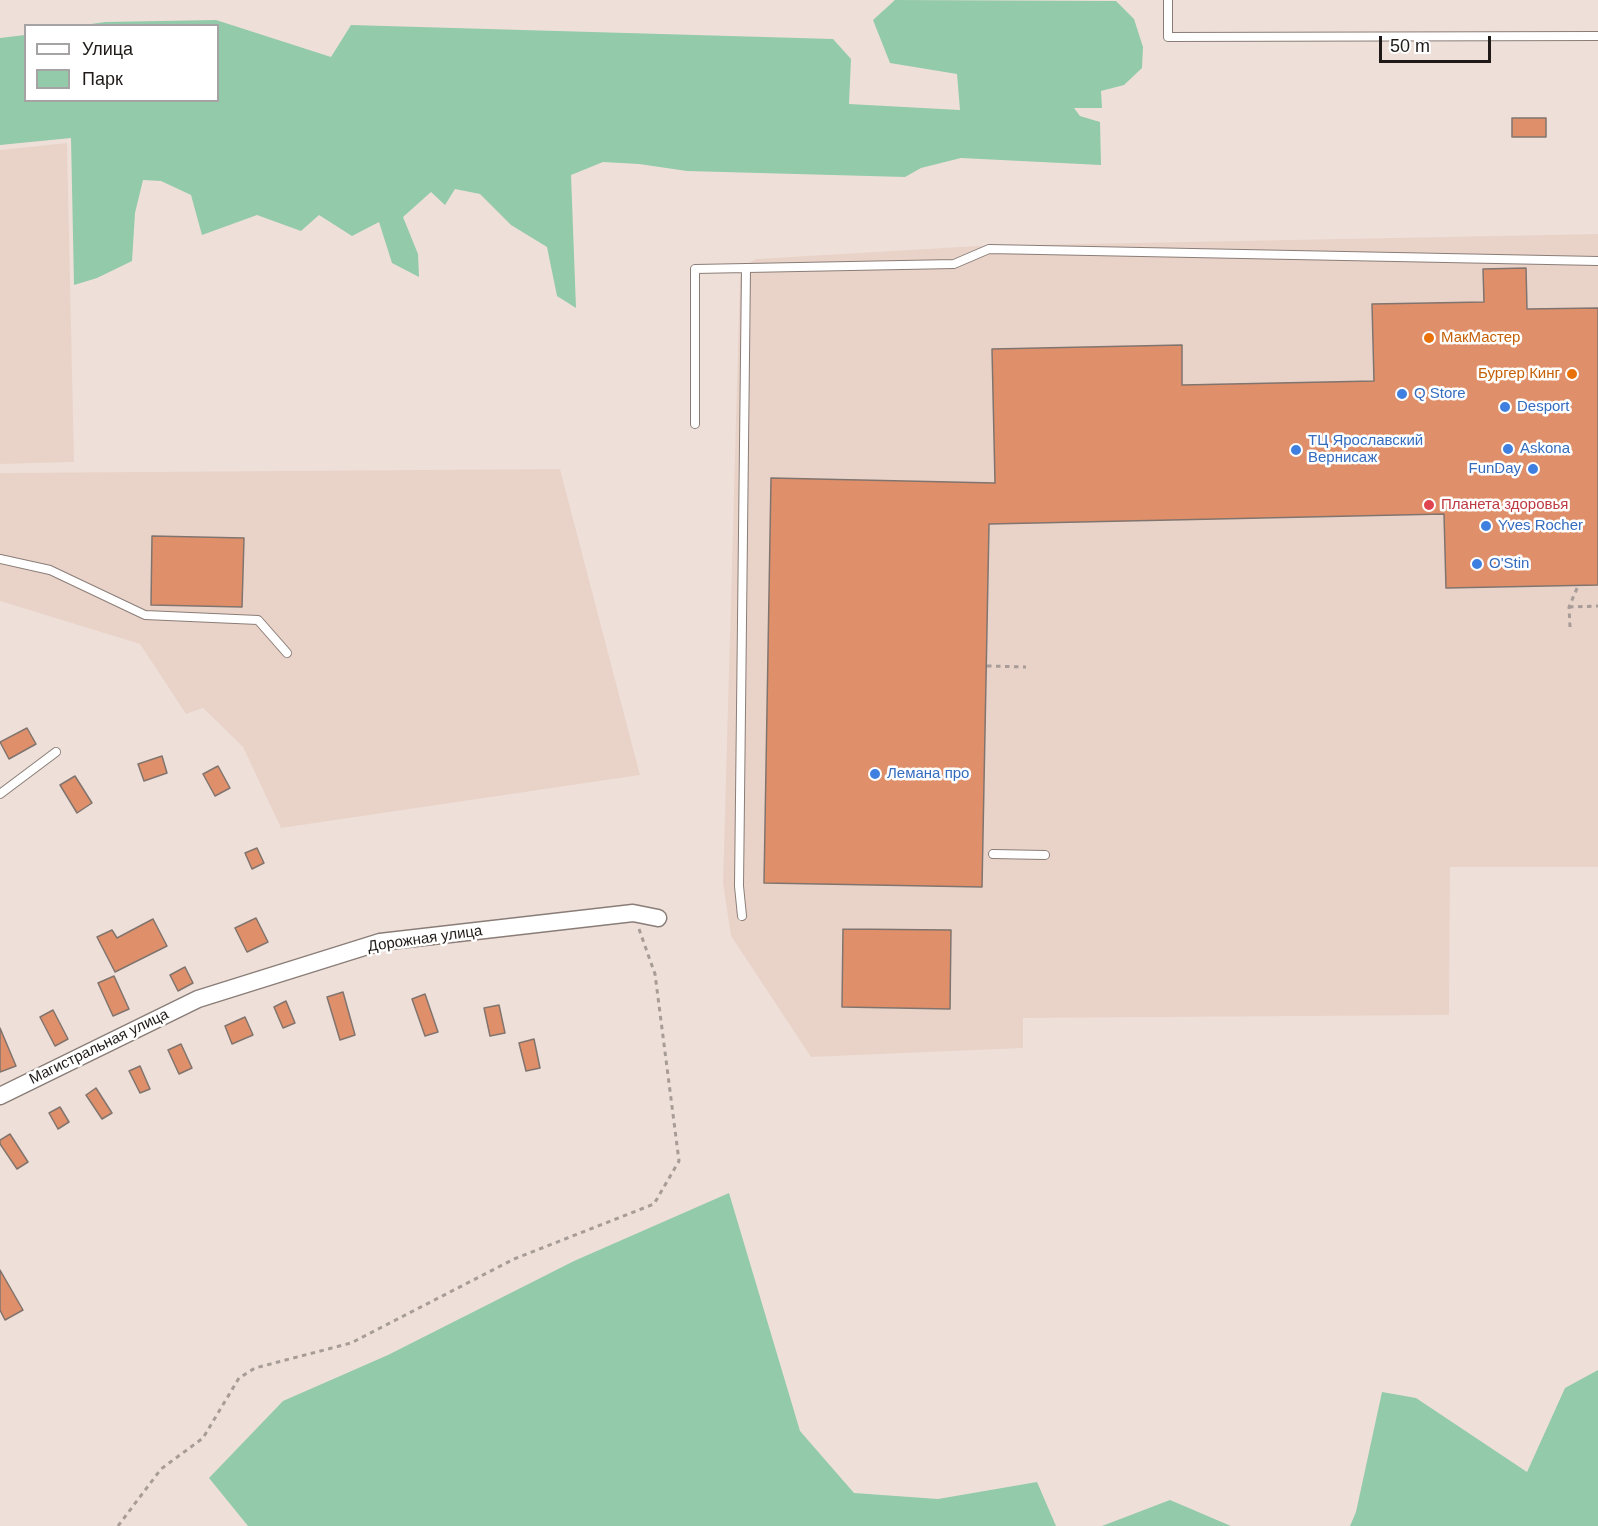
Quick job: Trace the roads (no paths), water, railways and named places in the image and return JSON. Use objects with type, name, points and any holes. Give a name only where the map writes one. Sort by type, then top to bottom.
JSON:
[{"type":"street","name":"Дорожная улица","points":[[198,999],[380,942],[633,913],[658,918]]},
{"type":"street","name":"Магистральная улица","points":[[0,1096],[198,999]]},
{"type":"lane","points":[[1168,0],[1168,37],[1598,36]]},
{"type":"lane","points":[[695,424],[695,269],[954,264],[989,249],[1598,261]]},
{"type":"lane","points":[[741,916],[739,886],[746,268]]},
{"type":"lane","points":[[0,559],[50,570],[145,615],[258,620],[286,653]]},
{"type":"lane","points":[[0,794],[56,752]]},
{"type":"lane","points":[[993,854],[1045,855]]},
{"type":"place","name":"МакМастер","points":[[1429,338]]},
{"type":"place","name":"Бургер Кинг","points":[[1572,374]]},
{"type":"place","name":"Q Store","points":[[1402,394]]},
{"type":"place","name":"Desport","points":[[1505,407]]},
{"type":"place","name":"Askona","points":[[1508,449]]},
{"type":"place","name":"ТЦ Ярославский Вернисаж","points":[[1296,450]]},
{"type":"place","name":"FunDay","points":[[1533,469]]},
{"type":"place","name":"Планета здоровья","points":[[1429,505]]},
{"type":"place","name":"Yves Rocher","points":[[1486,526]]},
{"type":"place","name":"O'Stin","points":[[1477,564]]},
{"type":"place","name":"Лемана про","points":[[875,774]]}]
